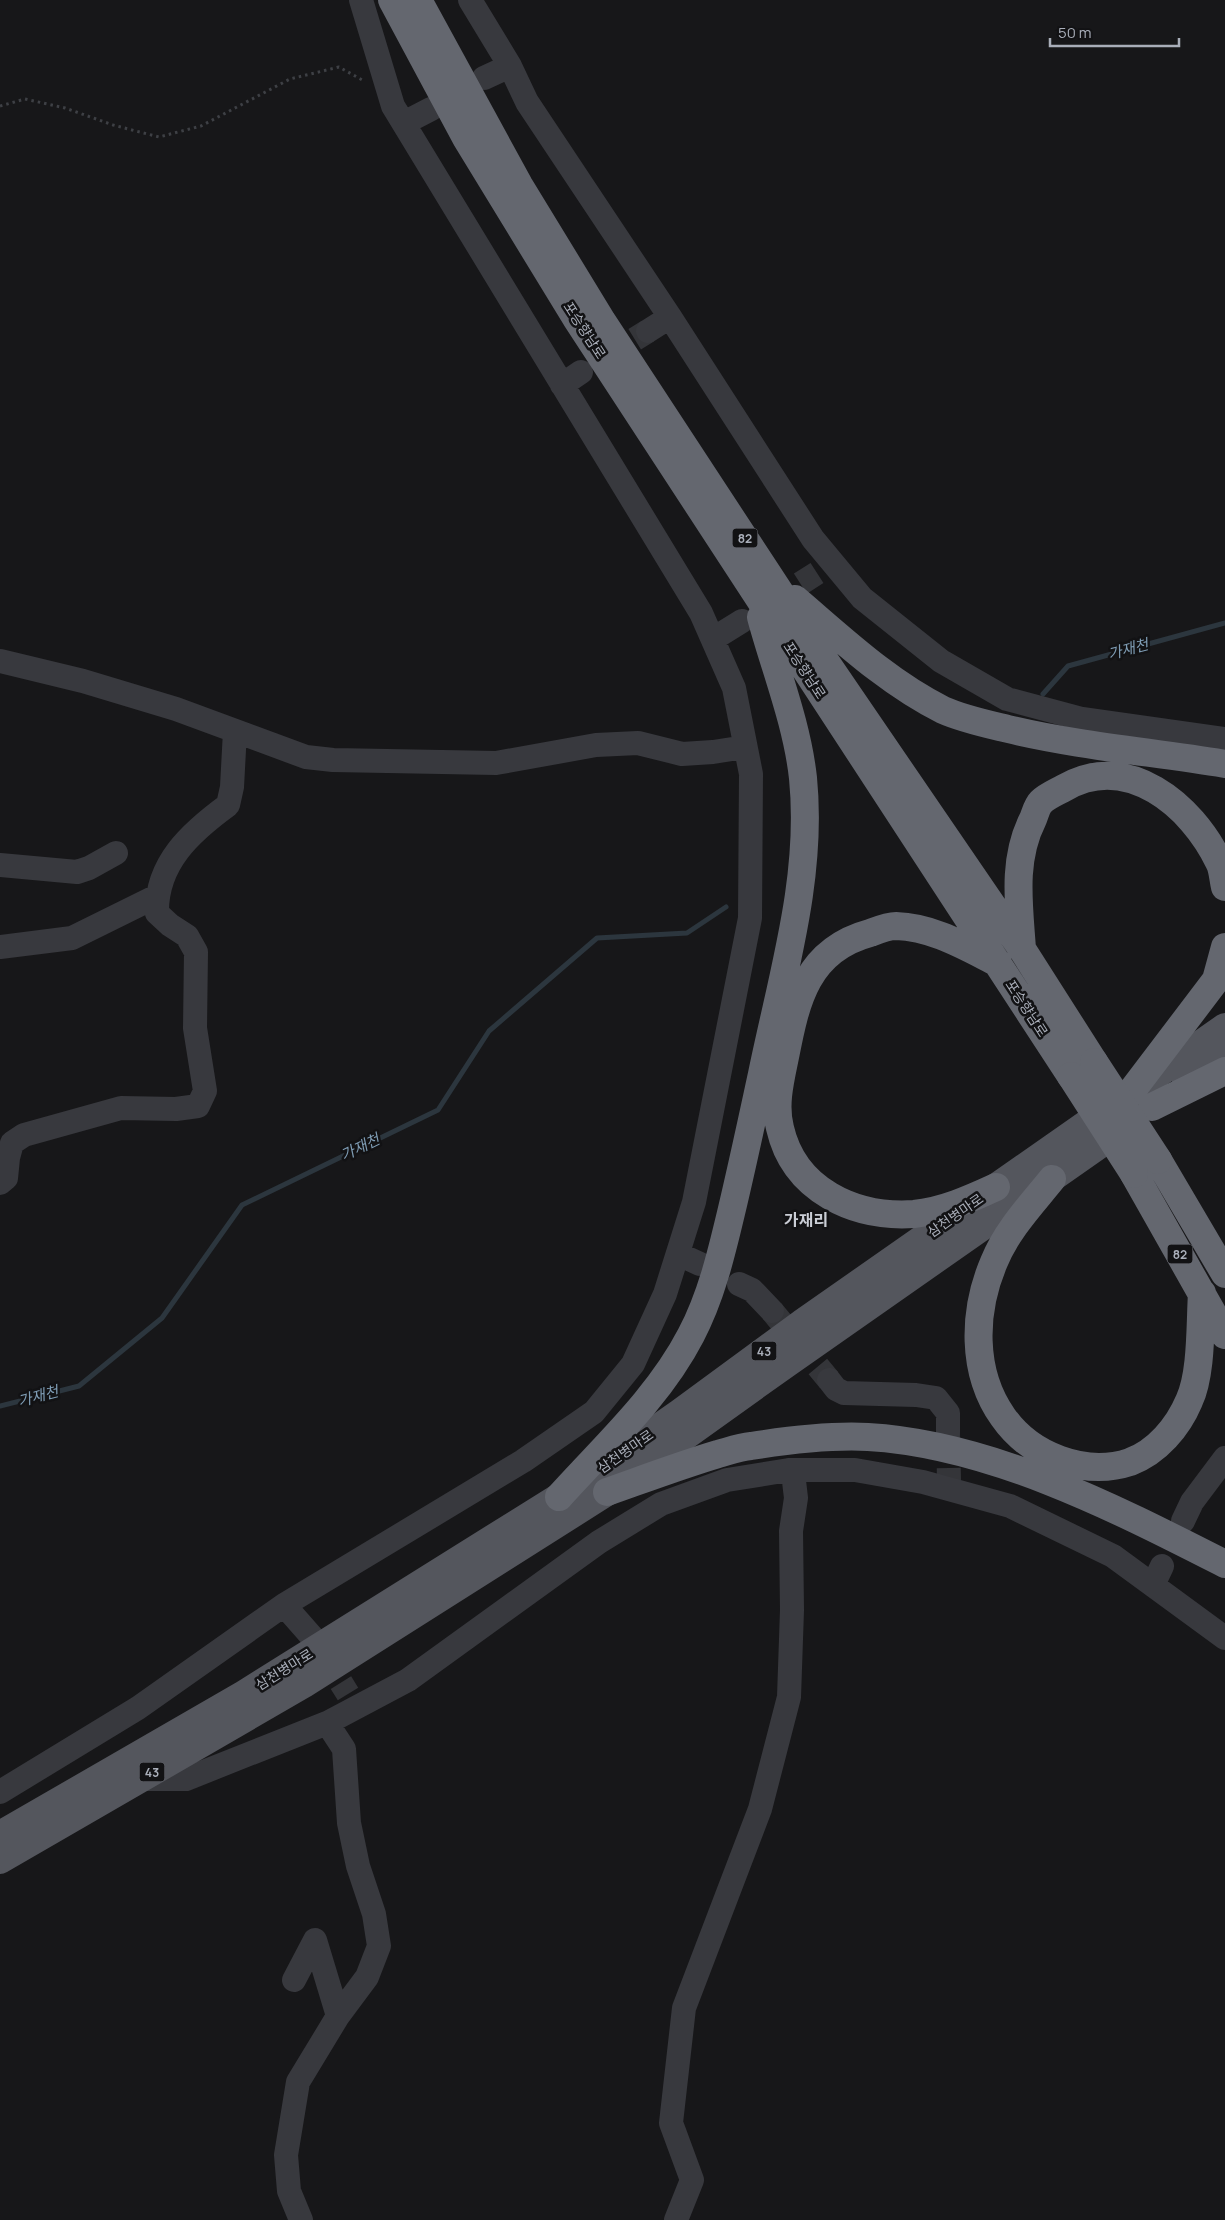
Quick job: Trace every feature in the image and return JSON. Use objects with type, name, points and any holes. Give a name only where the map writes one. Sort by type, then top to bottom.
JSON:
[{"type":"highway","name":"포승향남로","points":[[392,0],[466,138],[561,294],[764,586],[819,652],[1022,949],[1158,1160],[1225,1274]]},
{"type":"highway","name":"포승향남로","points":[[418,0],[519,185],[764,586],[999,964],[1134,1174],[1225,1335]]},
{"type":"highway","points":[[764,586],[908,691],[945,710],[990,725],[1036,736],[1225,764]]},
{"type":"highway","points":[[558,1497],[644,1403],[671,1369],[692,1334],[712,1286],[738,1183],[794,930],[802,880],[805,832],[803,777],[764,586]]},
{"type":"highway","points":[[1022,949],[1018,864],[1024,835],[1041,802],[1074,782],[1101,775],[1131,780],[1154,788],[1175,803],[1199,828],[1220,863],[1225,887]]},
{"type":"highway","points":[[996,1187],[958,1204],[914,1214],[887,1213],[864,1209],[829,1197],[812,1185],[798,1169],[787,1150],[779,1127],[777,1096],[793,1013],[800,994],[809,977],[827,954],[850,938],[895,926],[942,935],[999,964]]},
{"type":"highway","points":[[1141,1099],[1216,980],[1225,947]]},
{"type":"highway","points":[[1141,1099],[1225,1071]]},
{"type":"highway","points":[[1052,1179],[1013,1226],[994,1262],[978,1318],[978,1342],[989,1390],[1003,1417],[1022,1439],[1049,1456],[1066,1462],[1099,1466],[1130,1462],[1156,1447],[1175,1427],[1190,1400],[1197,1369],[1202,1293]]},
{"type":"highway","points":[[607,1492],[695,1461],[749,1446],[809,1439],[868,1437],[935,1446],[1028,1472],[1142,1522],[1225,1564]]},
{"type":"main road","name":"삼천병마로","points":[[0,1860],[304,1684],[607,1492],[786,1364],[1052,1179],[1225,1027]]},
{"type":"main road","name":"삼천병마로","points":[[0,1835],[244,1694],[558,1497],[678,1414],[802,1323],[996,1187],[1141,1099],[1225,1054]]},
{"type":"street","points":[[0,1792],[138,1708],[284,1605],[523,1461],[594,1412],[633,1364],[665,1294],[694,1202],[750,918],[750,774],[734,688],[701,612],[572,378],[399,114],[361,0]]},
{"type":"street","points":[[470,0],[510,66],[527,102],[670,317],[813,540],[825,568],[934,655],[1007,699],[1082,720],[1225,739]]},
{"type":"street","points":[[484,78],[510,66]]},
{"type":"street","points":[[399,114],[431,109]]},
{"type":"street","points":[[648,331],[670,317]]},
{"type":"street","points":[[712,639],[742,621]]},
{"type":"street","points":[[0,661],[84,681],[176,709],[306,757],[332,760],[496,764],[596,744],[638,743],[682,754],[745,747]]},
{"type":"street","points":[[0,1183],[6,1178],[12,1143],[24,1135],[121,1108],[176,1109],[198,1106],[205,1091],[195,1028],[196,952],[187,936],[170,925],[157,913],[157,896],[167,866],[184,842],[207,820],[228,805],[232,787],[235,731]]},
{"type":"street","points":[[0,865],[77,872],[116,853]]},
{"type":"street","points":[[0,947],[72,938],[157,896]]},
{"type":"street","points":[[678,1254],[700,1264]]},
{"type":"street","points":[[739,1284],[752,1290],[772,1311]]},
{"type":"street","points":[[829,1380],[836,1389],[844,1393],[916,1395],[936,1398],[948,1413],[948,1432]]},
{"type":"street","points":[[1183,1521],[1192,1502],[1225,1458]]},
{"type":"street","points":[[676,2220],[692,2180],[671,2123],[684,2008],[760,1809],[789,1697],[792,1610],[791,1531],[796,1498],[794,1481],[789,1470]]},
{"type":"street","points":[[139,1779],[186,1779],[327,1723],[353,1701],[408,1680],[599,1542],[661,1504],[727,1480],[789,1470],[855,1470],[949,1485],[1010,1506],[1157,1575],[1225,1638]]},
{"type":"street","points":[[284,1605],[313,1638]]},
{"type":"street","points":[[301,2220],[288,2191],[286,2155],[298,2082],[338,2016],[367,1977],[379,1946],[374,1914],[358,1866],[349,1823],[344,1750],[327,1723]]},
{"type":"street","points":[[294,1980],[315,1940],[338,2016]]},
{"type":"path","points":[[0,106],[25,99],[65,108],[113,125],[159,137],[200,126],[290,79],[339,67],[364,81],[399,114]]},
{"type":"waterway","name":"가재천","points":[[1043,694],[1068,666],[1225,623]]},
{"type":"waterway","name":"가재천","points":[[0,1406],[79,1386],[162,1318],[242,1205],[438,1110],[489,1031],[597,938],[687,933],[726,907]]},
{"type":"tunnel","points":[[604,358],[648,331]]},
{"type":"tunnel","points":[[770,603],[817,573]]},
{"type":"tunnel","points":[[772,1311],[829,1380]]},
{"type":"tunnel","points":[[948,1432],[949,1481]]},
{"type":"tunnel","points":[[322,1652],[348,1694]]},
{"type":"district","name":"가재리","points":[[806,1220]]}]
